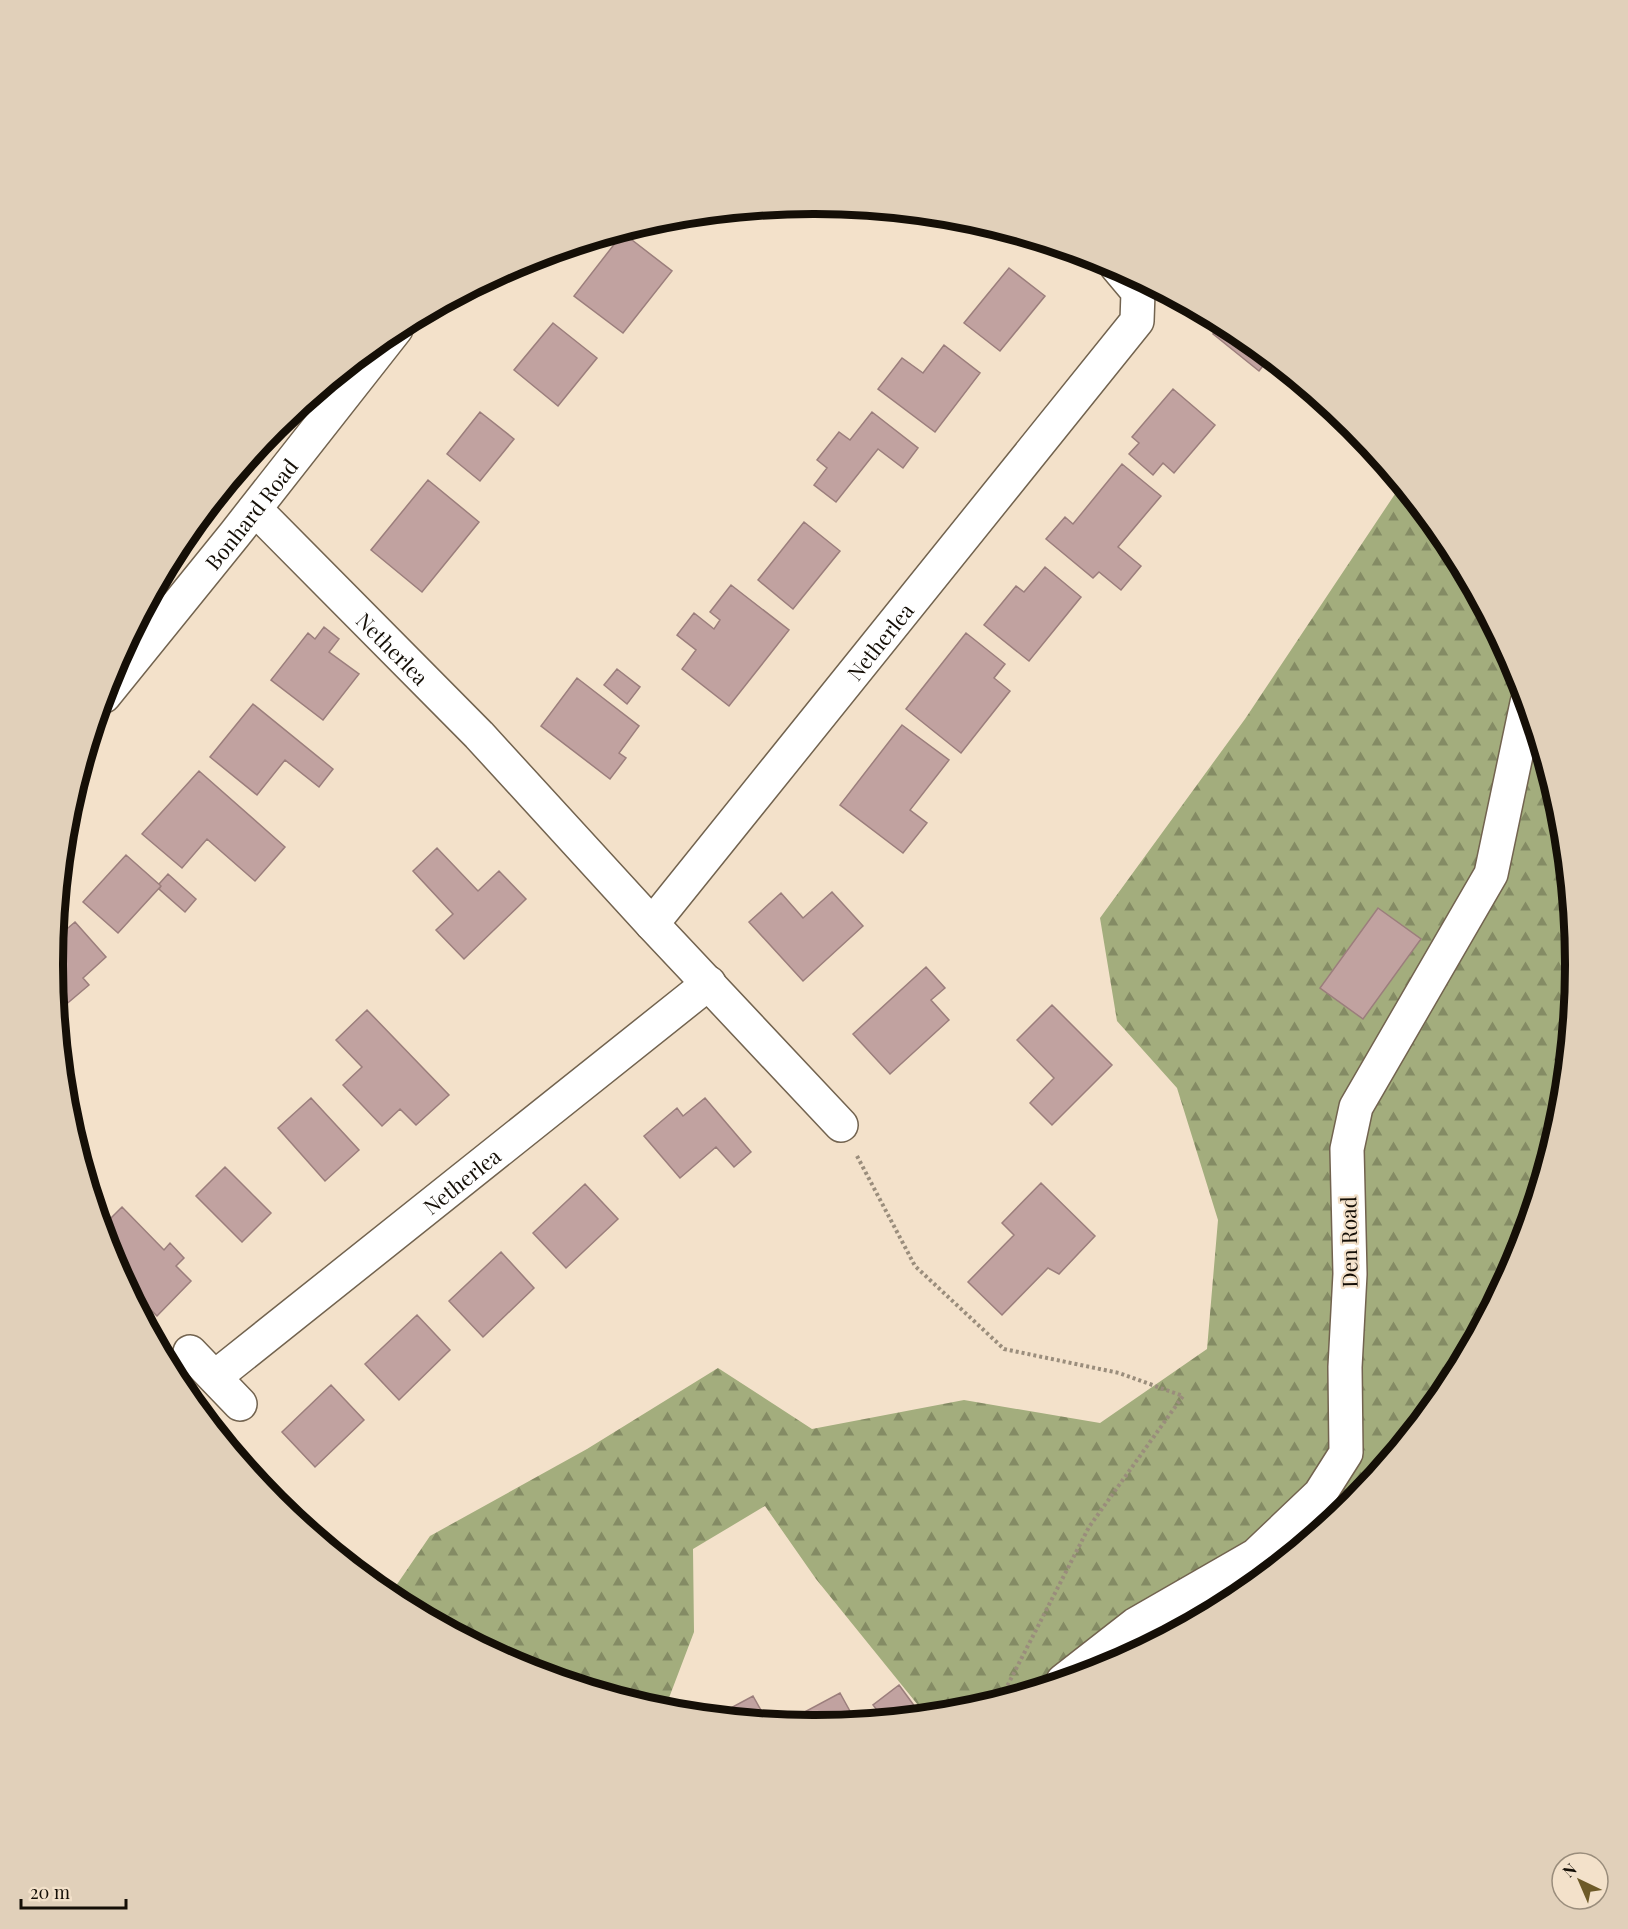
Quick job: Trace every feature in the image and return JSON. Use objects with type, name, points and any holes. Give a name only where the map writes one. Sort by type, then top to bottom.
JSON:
[{"type":"street","name":"Netherlea","points":[[652,924],[1137,321],[1138,292],[1132,285]]},
{"type":"street","name":"Bonhard Road","points":[[121,675],[375,356]]},
{"type":"street","name":"Netherlea","points":[[255,509],[479,735],[841,1125]]},
{"type":"street","name":"Den Road","points":[[1084,1665],[1136,1624],[1256,1555],[1320,1494],[1346,1453],[1345,1367],[1350,1274],[1347,1149],[1356,1107],[1491,874],[1524,719]]},
{"type":"street","name":"Netherlea","points":[[215,1377],[709,983]]},
{"type":"street","points":[[190,1352],[240,1404]]},
{"type":"path","points":[[841,1125],[915,1266],[1004,1349],[1119,1373],[1184,1396],[1089,1527],[1005,1691]]},
{"type":"green space","points":[[1397,491],[1438,547],[1464,589],[1488,632],[1508,677],[1539,770],[1551,818],[1559,866],[1565,964],[1559,1063],[1551,1111],[1525,1206],[1488,1297],[1438,1382],[1379,1460],[1345,1496],[1271,1560],[1231,1589],[1146,1638],[1055,1676],[1008,1690],[920,1708],[816,1579],[765,1506],[693,1549],[694,1632],[668,1701],[573,1676],[527,1658],[438,1615],[395,1587],[430,1536],[587,1449],[718,1368],[812,1429],[964,1400],[1100,1423],[1207,1349],[1218,1220],[1177,1088],[1117,1021],[1100,918],[1245,719]]},
{"type":"building","points":[[628,237],[672,271],[623,333],[574,296],[620,239]]},
{"type":"building","points":[[1009,268],[1045,296],[1000,351],[964,323]]},
{"type":"building","points":[[553,323],[597,358],[558,406],[514,370]]},
{"type":"building","points":[[1216,330],[1264,364],[1259,371],[1213,334]]},
{"type":"building","points":[[944,345],[980,373],[935,432],[878,389],[902,358],[923,373]]},
{"type":"building","points":[[1173,389],[1215,425],[1174,473],[1163,463],[1153,475],[1129,454],[1139,443],[1132,437]]},
{"type":"building","points":[[480,412],[514,439],[480,481],[447,454]]},
{"type":"building","points":[[872,412],[918,448],[903,468],[878,449],[836,502],[814,485],[827,468],[817,460],[839,432],[850,440]]},
{"type":"building","points":[[1122,464],[1161,496],[1118,547],[1141,566],[1121,590],[1099,572],[1093,578],[1046,539],[1065,517],[1073,524]]},
{"type":"building","points":[[428,480],[479,522],[422,592],[371,550]]},
{"type":"building","points":[[804,522],[840,551],[793,609],[758,580]]},
{"type":"building","points":[[1045,567],[1081,597],[1029,661],[984,625],[1016,586],[1024,592]]},
{"type":"building","points":[[731,585],[789,630],[729,706],[682,669],[696,650],[677,635],[694,613],[714,629],[720,620],[710,612]]},
{"type":"building","points":[[324,627],[339,639],[329,652],[359,674],[323,720],[271,680],[308,633],[315,639]]},
{"type":"building","points":[[966,633],[1005,664],[994,678],[1010,691],[961,753],[906,709]]},
{"type":"building","points":[[617,669],[640,687],[627,704],[604,685]]},
{"type":"building","points":[[577,678],[639,726],[619,753],[626,758],[610,779],[541,726]]},
{"type":"building","points":[[253,704],[333,769],[319,787],[285,760],[257,795],[210,757]]},
{"type":"building","points":[[902,725],[949,760],[910,810],[927,823],[903,853],[840,805]]},
{"type":"building","points":[[199,771],[285,847],[255,881],[207,839],[182,868],[142,834]]},
{"type":"building","points":[[437,848],[478,891],[499,871],[526,899],[464,959],[436,930],[453,914],[413,871]]},
{"type":"building","points":[[126,855],[161,886],[118,933],[83,902]]},
{"type":"building","points":[[168,874],[196,899],[185,912],[159,889],[161,886],[159,884]]},
{"type":"building","points":[[832,892],[863,926],[803,981],[749,922],[781,893],[803,918]]},
{"type":"building","points":[[1378,908],[1421,939],[1363,1019],[1320,988]]},
{"type":"building","points":[[75,922],[106,957],[83,978],[89,985],[65,1006],[63,964],[64,931]]},
{"type":"building","points":[[926,967],[945,988],[931,1000],[949,1020],[890,1074],[853,1034]]},
{"type":"building","points":[[1052,1005],[1112,1065],[1052,1125],[1030,1103],[1054,1078],[1017,1040]]},
{"type":"building","points":[[367,1010],[449,1095],[416,1125],[400,1109],[382,1126],[343,1085],[362,1067],[336,1040]]},
{"type":"building","points":[[311,1098],[359,1150],[325,1181],[278,1128]]},
{"type":"building","points":[[705,1098],[751,1152],[734,1167],[716,1147],[680,1178],[644,1136],[677,1108],[683,1116]]},
{"type":"building","points":[[225,1167],[271,1213],[242,1242],[196,1196]]},
{"type":"building","points":[[1041,1183],[1095,1236],[1059,1274],[1048,1268],[1002,1315],[968,1282],[1014,1235],[1002,1223]]},
{"type":"building","points":[[585,1184],[618,1219],[566,1268],[533,1233]]},
{"type":"building","points":[[122,1207],[164,1250],[170,1243],[184,1258],[176,1266],[191,1281],[157,1316],[140,1297],[108,1221]]},
{"type":"building","points":[[501,1252],[534,1288],[483,1337],[449,1301]]},
{"type":"building","points":[[417,1315],[450,1350],[399,1400],[365,1364]]},
{"type":"building","points":[[331,1385],[364,1420],[315,1467],[282,1432]]},
{"type":"building","points":[[899,1685],[916,1708],[879,1712],[873,1705]]},
{"type":"building","points":[[840,1693],[852,1714],[814,1715],[799,1715]]},
{"type":"building","points":[[753,1696],[763,1714],[727,1710]]}]
